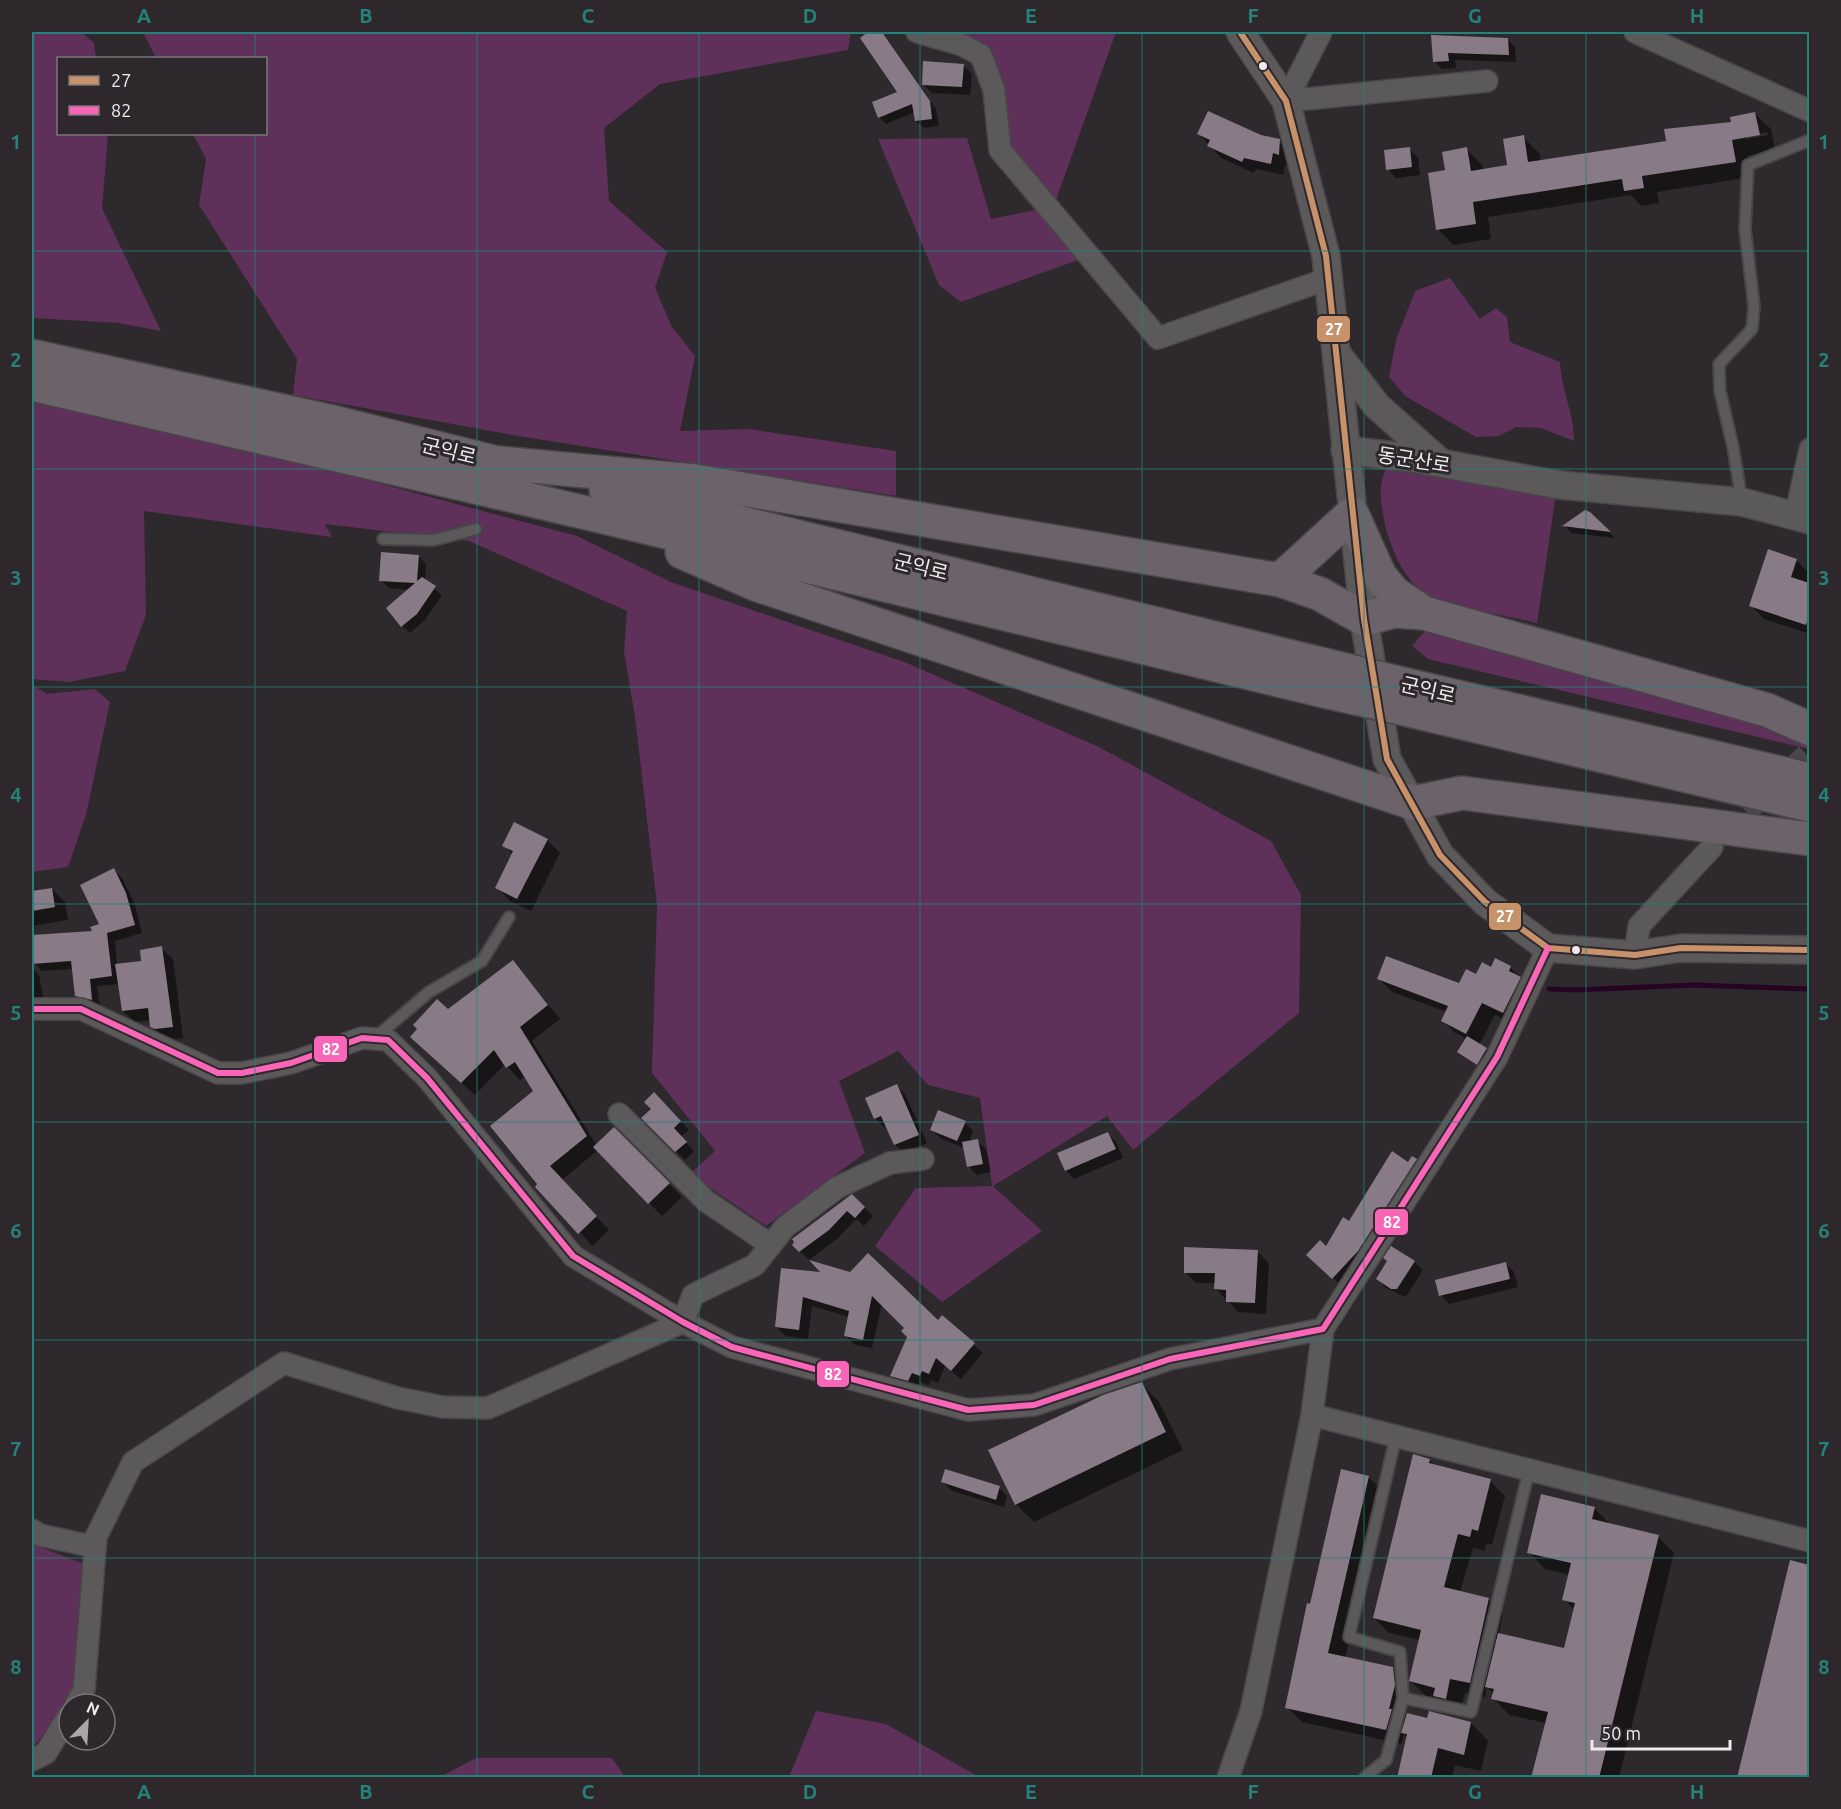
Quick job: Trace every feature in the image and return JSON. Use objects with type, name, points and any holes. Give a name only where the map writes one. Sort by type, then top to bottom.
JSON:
[{"type":"highway","name":"군익로","points":[[32,356],[329,421],[499,463],[1326,679]]},
{"type":"highway","name":"군익로","points":[[32,384],[604,517],[1408,698],[1809,780]]},
{"type":"highway","points":[[499,463],[695,482],[1280,580],[1320,594],[1364,619],[1395,611],[1424,614],[1767,710],[1809,729]]},
{"type":"highway","points":[[1280,580],[1352,514],[1380,576],[1394,593],[1424,614]]},
{"type":"highway","points":[[604,517],[755,584],[1413,802],[1462,793],[1809,839]]},
{"type":"highway","name":"군익로","points":[[1408,698],[1809,805]]},
{"type":"street","points":[[917,32],[962,45],[981,56],[994,90],[1000,150],[1158,338],[1330,278]]},
{"type":"street","points":[[1240,32],[1286,101],[1330,278],[1345,450],[1364,619],[1387,759],[1413,802],[1440,855],[1485,902],[1548,948],[1635,955],[1681,948],[1809,950]]},
{"type":"street","points":[[1286,101],[1321,32]]},
{"type":"street","points":[[1635,32],[1809,111]]},
{"type":"street","points":[[1286,101],[1487,81]]},
{"type":"street","points":[[1337,354],[1377,406],[1442,463]]},
{"type":"street","points":[[1802,519],[1809,449]]},
{"type":"street","name":"동군산로","points":[[1345,450],[1442,463],[1560,485],[1742,502],[1802,519]]},
{"type":"street","points":[[1635,955],[1639,926],[1712,848]]},
{"type":"street","points":[[1228,1778],[1251,1711],[1312,1415],[1323,1329],[1497,1056],[1548,948]]},
{"type":"street","points":[[32,1009],[81,1009],[218,1073],[242,1073],[291,1063],[362,1038],[388,1040],[427,1078],[573,1256],[683,1322],[732,1347],[968,1410],[1034,1405],[1170,1359],[1323,1329]]},
{"type":"street","points":[[619,1114],[706,1201],[771,1245]]},
{"type":"street","points":[[83,1692],[96,1537],[133,1462],[284,1363],[398,1398],[443,1407],[488,1408],[683,1322],[693,1295],[755,1265],[785,1227],[838,1187],[890,1163],[923,1159]]},
{"type":"street","points":[[1312,1415],[1809,1541]]},
{"type":"street","points":[[32,1530],[40,1535],[95,1547]]},
{"type":"street","points":[[32,1760],[46,1753],[57,1735]]},
{"type":"lane","points":[[1742,502],[1733,447],[1720,391],[1719,364],[1752,329],[1754,306],[1744,229],[1748,165],[1809,140]]},
{"type":"lane","points":[[383,539],[434,540],[476,530]]},
{"type":"lane","points":[[373,1039],[429,992],[482,961],[509,916]]},
{"type":"lane","points":[[1364,1778],[1386,1760],[1403,1698],[1400,1652],[1349,1637],[1396,1436]]},
{"type":"lane","points":[[1403,1698],[1471,1712],[1529,1470]]},
{"type":"shaded area","points":[[32,32],[81,32],[94,43],[96,57],[57,57],[57,135],[108,135],[102,208],[161,331],[118,323],[32,318]]},
{"type":"shaded area","points":[[143,32],[851,32],[848,50],[660,84],[604,128],[609,201],[667,252],[655,288],[672,327],[695,356],[680,431],[749,429],[896,451],[896,496],[518,436],[293,395],[297,359],[199,205],[206,159],[194,135],[267,135],[267,57],[156,57]]},
{"type":"shaded area","points":[[939,32],[1116,32],[1056,200],[1009,148],[986,49]]},
{"type":"shaded area","points":[[967,138],[991,219],[1036,210],[1081,259],[961,302],[939,285],[878,139]]},
{"type":"shaded area","points":[[1450,278],[1480,319],[1496,308],[1507,317],[1510,342],[1560,362],[1574,441],[1541,428],[1516,427],[1499,436],[1476,437],[1405,396],[1389,377],[1396,340],[1415,291]]},
{"type":"shaded area","points":[[32,399],[284,458],[577,536],[671,582],[907,663],[1099,747],[1271,841],[1301,895],[1299,1013],[1133,1150],[1107,1116],[993,1186],[1042,1231],[942,1302],[875,1246],[916,1188],[992,1186],[980,1098],[928,1085],[898,1051],[839,1081],[865,1153],[766,1226],[690,1174],[715,1151],[652,1073],[657,905],[635,717],[624,652],[627,611],[469,541],[325,524],[332,537],[144,511],[146,615],[125,671],[69,682],[32,679]]},
{"type":"shaded area","points":[[1387,467],[1556,494],[1537,623],[1456,605],[1426,595],[1418,589],[1397,559],[1385,525],[1381,488]]},
{"type":"shaded area","points":[[1432,623],[1809,721],[1809,749],[1428,659],[1412,646]]},
{"type":"shaded area","points":[[32,685],[47,694],[95,689],[110,702],[86,815],[68,867],[32,872]]},
{"type":"shaded area","points":[[32,1544],[82,1563],[82,1619],[73,1691],[57,1692],[57,1714],[37,1743],[32,1746]]},
{"type":"shaded area","points":[[816,1711],[886,1724],[979,1777],[789,1777]]},
{"type":"shaded area","points":[[476,1758],[612,1758],[625,1777],[440,1777]]},
{"type":"building","points":[[868,32],[882,32],[930,101],[932,119],[915,121],[912,104],[878,118],[872,102],[897,92],[860,38]]},
{"type":"building","points":[[1431,35],[1508,38],[1509,55],[1448,53],[1449,61],[1433,62]]},
{"type":"building","points":[[923,61],[964,64],[962,87],[922,85]]},
{"type":"building","points":[[1208,111],[1261,135],[1280,139],[1279,155],[1273,153],[1271,164],[1244,158],[1242,162],[1207,146],[1210,140],[1197,134]]},
{"type":"building","points":[[1755,112],[1760,135],[1732,140],[1736,162],[1642,176],[1644,188],[1624,191],[1622,179],[1473,202],[1476,224],[1436,230],[1428,173],[1445,170],[1442,152],[1467,147],[1471,171],[1507,165],[1503,139],[1524,135],[1528,162],[1666,141],[1664,129],[1731,122],[1730,117]]},
{"type":"building","points":[[1410,147],[1412,167],[1386,170],[1384,150]]},
{"type":"building","points":[[1585,510],[1590,512],[1611,532],[1562,526]]},
{"type":"building","points":[[1768,549],[1797,559],[1791,577],[1809,583],[1809,615],[1806,625],[1749,606]]},
{"type":"building","points":[[381,552],[419,555],[417,581],[422,577],[436,586],[417,614],[401,627],[386,608],[415,583],[379,581]]},
{"type":"building","points":[[514,822],[548,839],[517,899],[495,888],[513,851],[502,846]]},
{"type":"building","points":[[114,868],[126,893],[135,925],[107,933],[112,976],[90,979],[92,1000],[75,996],[71,961],[32,964],[32,935],[92,931],[90,927],[99,924],[80,885]]},
{"type":"building","points":[[52,888],[55,907],[32,911],[32,891]]},
{"type":"building","points":[[162,946],[173,1027],[155,1029],[150,1027],[148,1008],[122,1011],[115,964],[141,961],[140,950]]},
{"type":"building","points":[[1386,956],[1459,983],[1466,969],[1476,974],[1482,962],[1491,967],[1495,958],[1511,966],[1509,971],[1521,977],[1503,1013],[1482,1003],[1466,1034],[1441,1021],[1448,1006],[1377,979]]},
{"type":"building","points":[[513,960],[548,1005],[520,1027],[587,1136],[550,1166],[597,1216],[578,1234],[535,1187],[537,1184],[490,1126],[533,1091],[515,1062],[506,1068],[494,1050],[461,1083],[410,1037],[417,1029],[413,1025],[437,999],[448,1009]]},
{"type":"building","points":[[1467,1036],[1487,1048],[1477,1065],[1457,1052]]},
{"type":"building","points":[[897,1084],[919,1135],[894,1145],[881,1116],[874,1119],[865,1098]]},
{"type":"building","points":[[654,1092],[681,1121],[674,1128],[687,1142],[675,1152],[641,1118],[651,1109],[644,1102]]},
{"type":"building","points":[[938,1110],[966,1121],[957,1141],[930,1130]]},
{"type":"building","points":[[614,1127],[670,1183],[648,1204],[593,1147]]},
{"type":"building","points":[[1108,1132],[1116,1149],[1065,1171],[1057,1153]]},
{"type":"building","points":[[978,1139],[983,1164],[967,1167],[962,1142]]},
{"type":"building","points":[[1392,1151],[1408,1162],[1412,1156],[1417,1159],[1358,1251],[1332,1279],[1306,1255],[1320,1240],[1326,1246],[1343,1217],[1349,1221]]},
{"type":"building","points":[[852,1194],[865,1207],[855,1218],[847,1211],[829,1230],[799,1252],[792,1245],[794,1242],[792,1239]]},
{"type":"building","points":[[1391,1246],[1415,1261],[1397,1289],[1391,1289],[1376,1279],[1387,1261],[1383,1258]]},
{"type":"building","points":[[1184,1247],[1258,1250],[1255,1303],[1226,1302],[1226,1290],[1214,1289],[1215,1273],[1184,1273]]},
{"type":"building","points":[[868,1253],[938,1320],[942,1315],[975,1343],[951,1371],[936,1358],[929,1374],[922,1371],[920,1376],[912,1373],[908,1381],[890,1376],[907,1337],[901,1331],[904,1328],[872,1296],[863,1340],[844,1336],[849,1311],[803,1297],[799,1330],[775,1327],[781,1268],[820,1272],[809,1260],[850,1272]]},
{"type":"building","points":[[1506,1262],[1510,1279],[1439,1296],[1435,1280]]},
{"type":"building","points":[[1142,1382],[1166,1432],[1015,1505],[988,1450],[1103,1395]]},
{"type":"building","points":[[1413,1454],[1430,1459],[1429,1463],[1491,1479],[1478,1531],[1472,1529],[1470,1537],[1458,1534],[1444,1587],[1489,1598],[1470,1683],[1450,1679],[1446,1699],[1433,1696],[1435,1688],[1409,1681],[1421,1630],[1373,1618]]},
{"type":"building","points":[[945,1469],[1000,1486],[996,1500],[941,1482]]},
{"type":"building","points":[[1341,1469],[1369,1476],[1328,1653],[1393,1667],[1395,1685],[1386,1730],[1285,1708],[1307,1603],[1310,1604]]},
{"type":"building","points":[[1541,1494],[1595,1507],[1592,1519],[1659,1535],[1599,1778],[1531,1778],[1548,1712],[1491,1699],[1494,1689],[1485,1687],[1498,1633],[1564,1648],[1575,1603],[1562,1600],[1571,1563],[1527,1553]]},
{"type":"building","points":[[1790,1560],[1809,1565],[1809,1764],[1806,1778],[1737,1778]]},
{"type":"building","points":[[1429,1711],[1471,1722],[1464,1755],[1438,1748],[1431,1778],[1397,1778],[1407,1734],[1401,1733],[1407,1713],[1427,1718]]},
{"type":"waterway","points":[[1549,989],[1694,985],[1810,989]]},
{"type":"tunnel","points":[[1725,834],[1810,750]]},
{"type":"transit line","name":"27","points":[[1240,32],[1286,101],[1326,256],[1364,619],[1387,759],[1440,855],[1485,902],[1548,948],[1635,955],[1681,948],[1810,950]]},
{"type":"transit line","name":"82","points":[[32,1009],[81,1009],[218,1073],[242,1073],[291,1063],[362,1038],[388,1040],[427,1078],[573,1256],[683,1322],[732,1347],[968,1410],[1034,1405],[1170,1359],[1323,1329],[1497,1057],[1548,948]]}]
